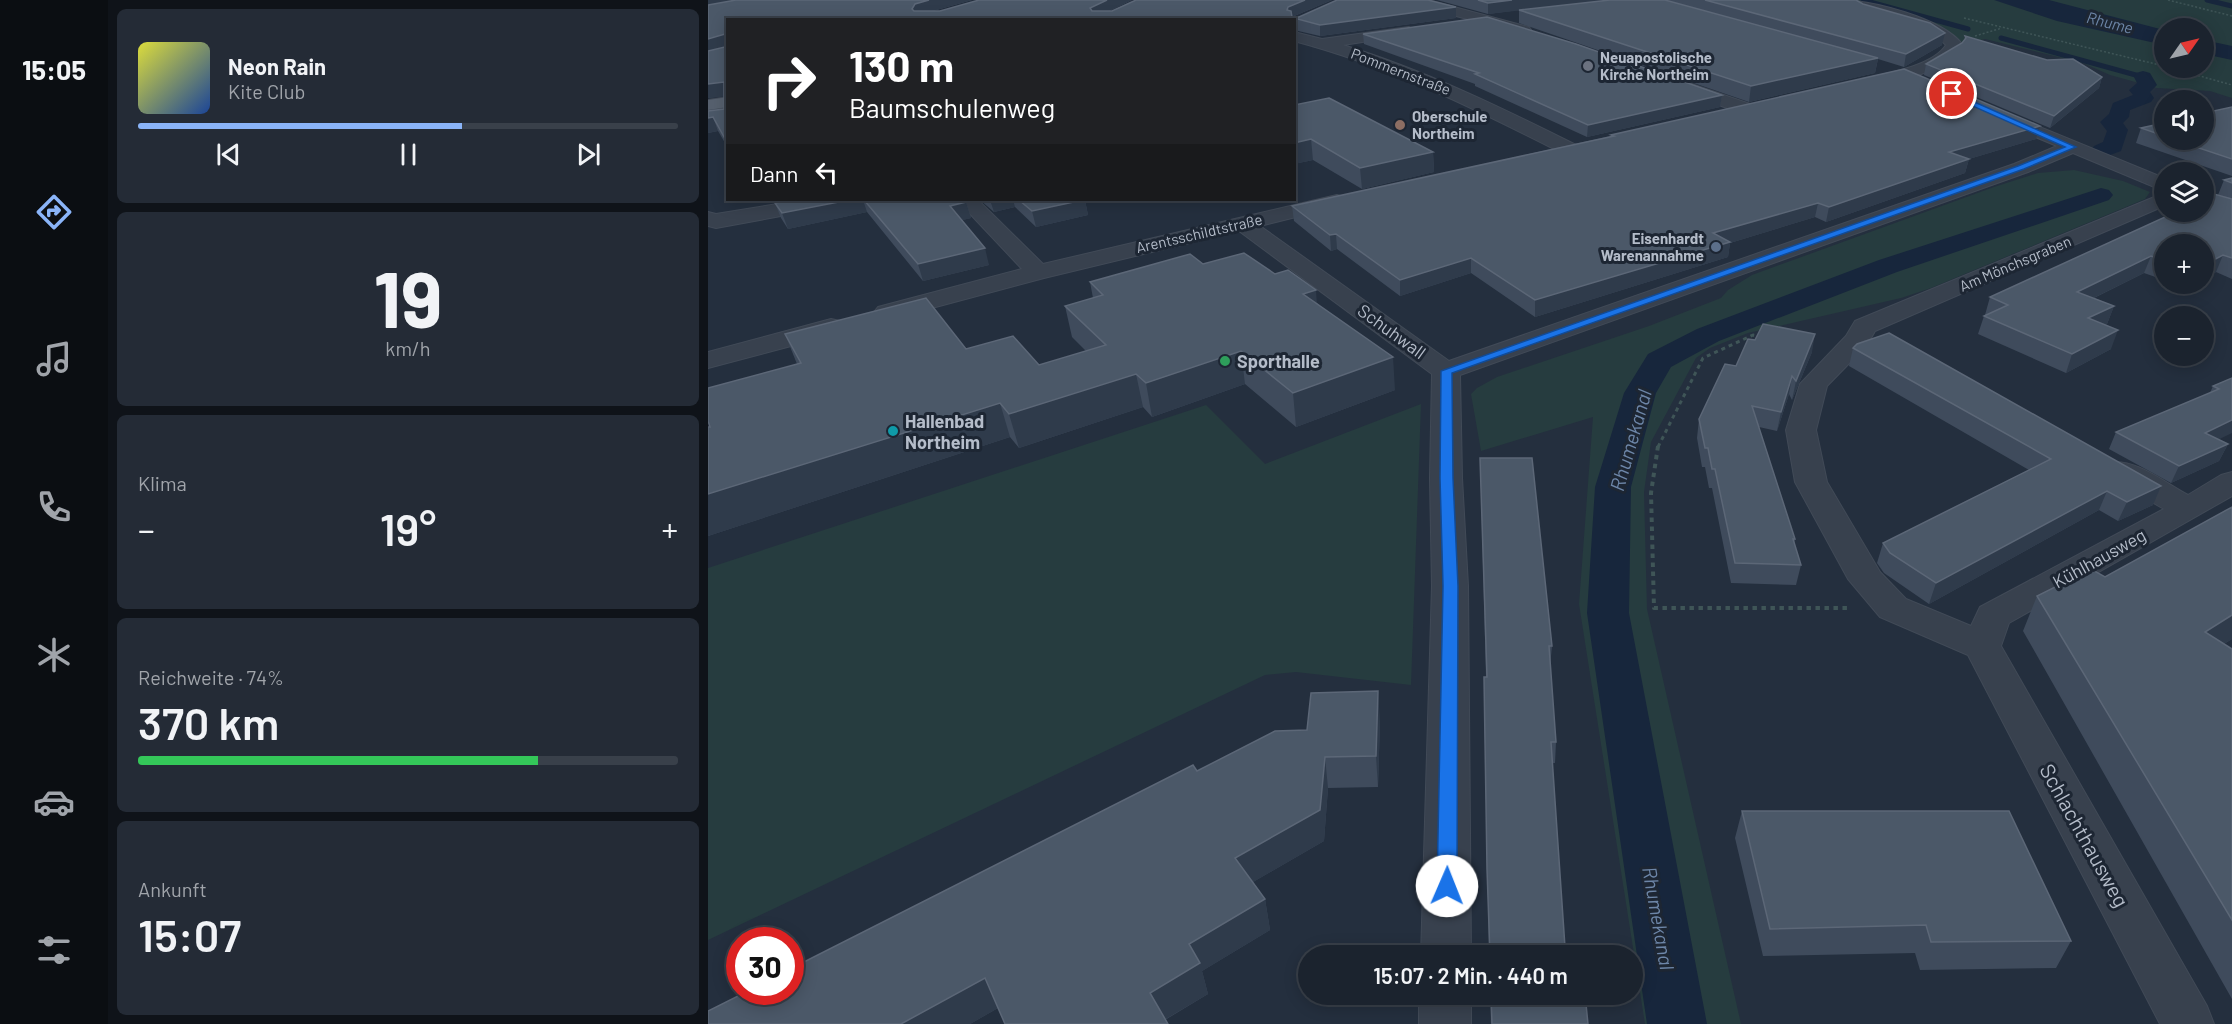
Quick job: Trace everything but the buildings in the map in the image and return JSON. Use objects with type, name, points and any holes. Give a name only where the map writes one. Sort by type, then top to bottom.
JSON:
[{"type":"main road","points":[[708,105],[726,102]]},
{"type":"street","points":[[1412,0],[1537,34]]},
{"type":"street","points":[[1846,0],[1906,19],[1951,40],[1954,44],[1950,51],[1917,70],[1847,87]]},
{"type":"street","points":[[1446,26],[1525,16]]},
{"type":"street","points":[[1323,43],[1424,29]]},
{"type":"street","name":"Pommernstraße","points":[[1296,36],[1323,43],[1419,76],[1569,149]]},
{"type":"street","points":[[1871,65],[1904,74],[1931,85]]},
{"type":"street","points":[[1669,81],[1747,109]]},
{"type":"street","points":[[1713,117],[1769,104]]},
{"type":"street","points":[[1984,108],[2154,185]]},
{"type":"street","points":[[708,119],[726,116]]},
{"type":"street","points":[[1534,157],[1591,144]]},
{"type":"street","points":[[1446,945],[1450,597],[1446,371],[2034,163],[2072,147]]},
{"type":"street","points":[[2034,163],[2059,162],[2086,165],[2154,186]]},
{"type":"street","name":"Am Mönchsgraben","points":[[1864,326],[2154,191]]},
{"type":"street","name":"Arentsschildtstraße","points":[[708,360],[1038,272],[1359,196]]},
{"type":"street","points":[[708,219],[716,221],[829,201]]},
{"type":"street","points":[[968,201],[1038,272]]},
{"type":"street","name":"Schuhwall","points":[[1242,223],[1446,371]]},
{"type":"street","points":[[1891,342],[1864,326],[1858,339],[1814,384],[1801,430],[1811,482],[1866,579],[1893,608],[1982,646]]},
{"type":"street","points":[[2096,457],[2188,509]]},
{"type":"street","name":"Kühlhausweg","points":[[1982,646],[1993,616],[2188,509],[2232,482]]},
{"type":"street","name":"Schlachthausweg","points":[[1982,646],[2188,1024]]},
{"type":"street","points":[[1445,1005],[1445,1024]]},
{"type":"path","points":[[2168,0],[2232,16]]},
{"type":"path","points":[[1961,18],[2154,64]]},
{"type":"path","points":[[1990,31],[2003,27]]},
{"type":"path","points":[[2206,78],[2232,85]]},
{"type":"path","points":[[1764,336],[1753,335],[1702,358],[1660,438],[1651,493],[1654,608],[1893,608]]},
{"type":"green space","points":[[1849,0],[2232,0],[2232,98],[2214,92],[2214,90],[2157,88],[2110,75],[2083,63],[1985,39],[1964,44],[1938,28]]},
{"type":"green space","points":[[2074,170],[2123,181],[2150,192],[2145,199],[1931,288],[1901,298],[1748,333],[1710,348],[1696,358],[1651,442],[1644,492],[1647,609],[1741,1024],[1645,1024],[1642,1005],[1643,945],[1633,945],[1579,604],[1593,417],[1481,451],[1471,394],[1497,377],[1649,326],[1721,298],[1728,290],[1752,275],[2038,173]]},
{"type":"green space","points":[[1421,404],[1411,685],[1296,672],[1265,675],[735,927],[726,927],[726,931],[708,940],[708,568],[1206,405],[1265,464]]},
{"type":"water","name":"Rhume","points":[[1994,0],[2049,0],[2154,27],[2154,43],[2057,21]]},
{"type":"water","points":[[2214,42],[2232,46],[2232,60],[2214,56]]},
{"type":"waterway","points":[[1863,0],[1968,29]]},
{"type":"waterway","points":[[2207,0],[2232,6]]},
{"type":"waterway","points":[[2001,38],[2143,77]]},
{"type":"waterway","name":"Rhumekanal","points":[[2102,151],[2113,146],[2118,130],[2110,122],[2119,117],[2120,107],[2144,98],[2139,90],[2147,85],[2143,77]]},
{"type":"waterway","name":"Rhumekanal","points":[[1677,1024],[1608,613],[1613,487],[1640,393],[1659,361],[1708,335],[1888,266],[2101,195]]},
{"type":"place","name":"Neuapostolische Kirche Northeim","points":[[1588,66]]},
{"type":"place","name":"Oberschule Northeim","points":[[1400,125]]},
{"type":"place","name":"Eisenhardt Warenannahme","points":[[1716,247]]},
{"type":"place","name":"Sporthalle","points":[[1225,361]]},
{"type":"place","name":"Hallenbad Northeim","points":[[893,431]]},
{"type":"route","points":[[1447,886],[1450,586],[1446,478],[1446,371],[2021,168],[2072,147],[1952,94]]}]
